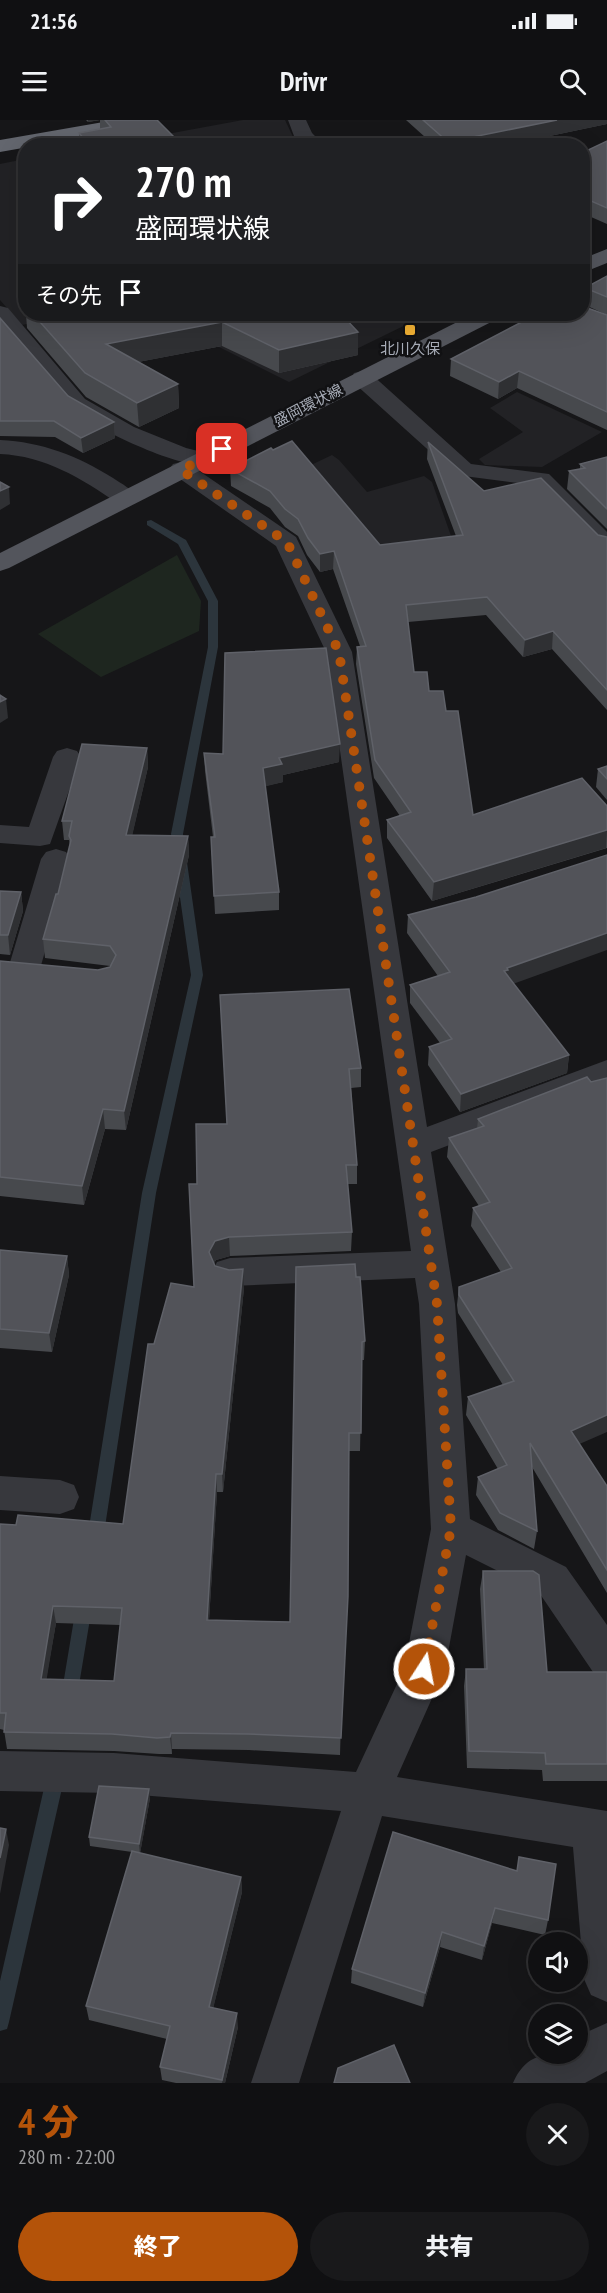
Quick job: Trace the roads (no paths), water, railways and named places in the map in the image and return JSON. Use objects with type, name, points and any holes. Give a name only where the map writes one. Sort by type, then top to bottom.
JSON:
[{"type":"highway","points":[[0,132],[73,120]]},
{"type":"highway","points":[[46,138],[148,120]]},
{"type":"highway","points":[[0,146],[18,143]]},
{"type":"main road","points":[[590,263],[607,255]]},
{"type":"main road","name":"盛岡環状線","points":[[0,563],[475,321]]},
{"type":"street","points":[[297,120],[306,138]]},
{"type":"street","points":[[0,313],[77,404],[126,432],[178,453],[287,542],[339,652],[396,921],[414,1145],[437,1304],[451,1528],[424,1669],[368,1792],[275,2083]]},
{"type":"street","points":[[362,378],[464,470],[540,479],[607,546]]},
{"type":"street","points":[[0,447],[47,453],[94,476],[126,498]]},
{"type":"street","points":[[0,834],[40,837],[67,757]]},
{"type":"street","points":[[56,859],[12,968],[57,972]]},
{"type":"street","points":[[414,1145],[607,1072]]},
{"type":"street","points":[[231,1272],[432,1264]]},
{"type":"street","points":[[0,1492],[60,1497]]},
{"type":"street","points":[[451,1528],[552,1579],[607,1659]]},
{"type":"street","points":[[9,1771],[114,1773],[368,1792],[600,1831],[607,1979]]},
{"type":"street","points":[[537,2083],[607,2046]]},
{"type":"waterway","points":[[95,1540],[149,1193],[197,975],[177,834],[213,647],[213,601],[182,542],[151,523]]},
{"type":"waterway","points":[[69,1697],[84,1607]]},
{"type":"waterway","points":[[0,2022],[56,1775]]},
{"type":"place","name":"北川久保","points":[[410,330]]}]
